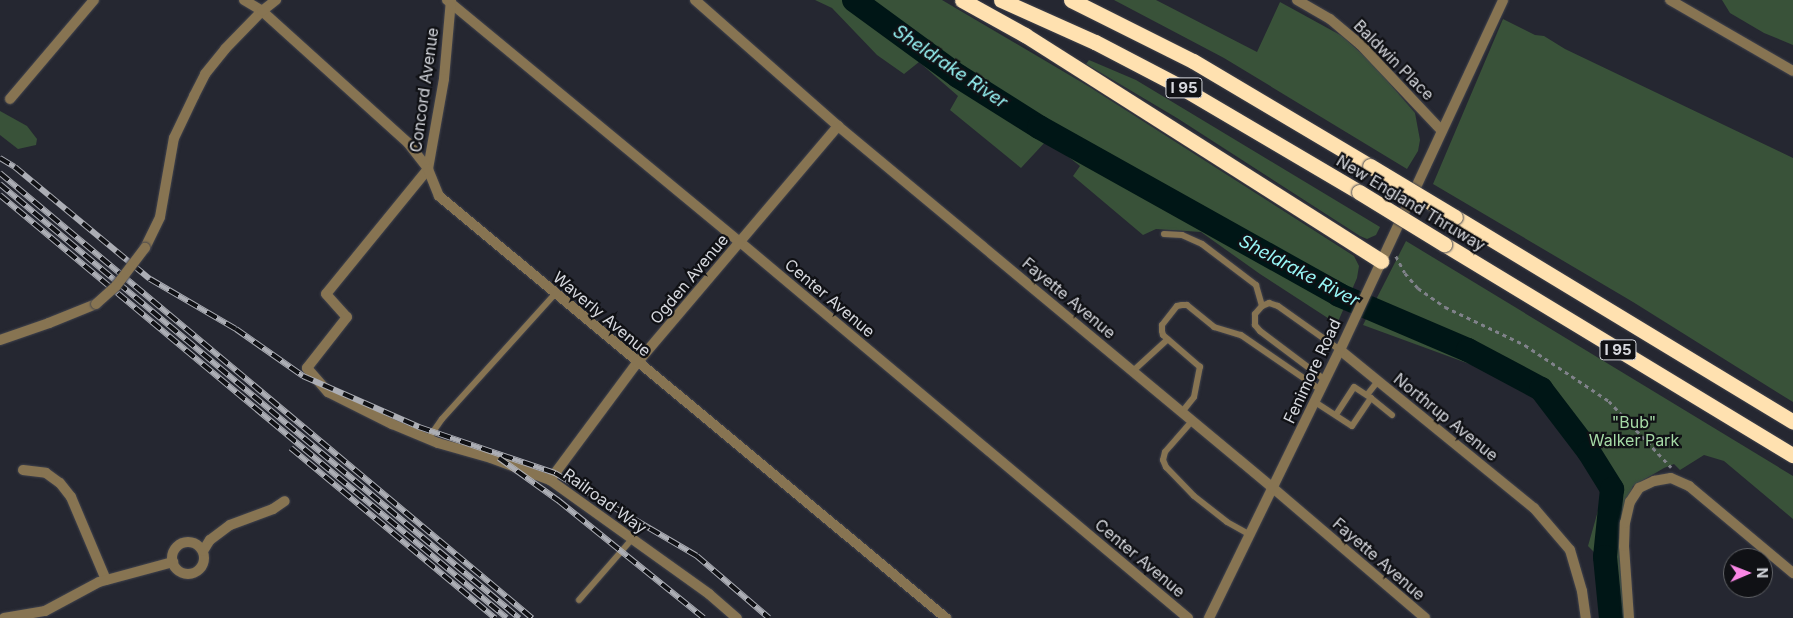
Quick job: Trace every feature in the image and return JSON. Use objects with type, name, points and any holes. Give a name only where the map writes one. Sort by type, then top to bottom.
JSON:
[{"type":"highway","points":[[962,0],[1033,40],[1382,261]]},
{"type":"highway","name":"New England Thruway","points":[[1001,0],[1095,42],[1179,86],[1359,192],[1793,455]]},
{"type":"highway","name":"New England Thruway","points":[[1071,0],[1193,61],[1793,422]]},
{"type":"street","points":[[10,99],[94,0]]},
{"type":"street","name":"Waverly Avenue","points":[[244,0],[262,11],[408,143],[428,170],[439,196],[637,363],[946,618]]},
{"type":"street","points":[[0,340],[49,324],[96,304],[116,286],[145,248],[160,217],[174,138],[205,74],[224,49],[262,11],[276,0]]},
{"type":"street","name":"Fayette Avenue","points":[[695,0],[838,126],[1273,488],[1425,618]]},
{"type":"street","name":"Baldwin Place","points":[[1297,0],[1330,19],[1360,44],[1441,130]]},
{"type":"street","name":"Fenimore Road","points":[[1209,618],[1340,350],[1503,0]]},
{"type":"street","points":[[1670,0],[1793,71]]},
{"type":"street","name":"Concord Avenue","points":[[326,294],[428,170],[444,80],[449,1]]},
{"type":"street","name":"Center Avenue","points":[[449,1],[740,242],[1188,618]]},
{"type":"street","name":"Ogden Avenue","points":[[550,480],[637,363],[838,126]]},
{"type":"street","name":"Railroad Way","points":[[326,294],[347,318],[307,368],[328,392],[428,439],[491,458],[550,480],[709,594],[736,618]]},
{"type":"street","name":"Northrup Avenue","points":[[1340,350],[1534,508],[1570,550],[1582,591],[1586,618]]},
{"type":"street","points":[[23,470],[46,473],[60,483],[71,497],[106,580]]},
{"type":"street","points":[[1629,618],[1624,546],[1625,523],[1630,502],[1639,488],[1654,481],[1671,478],[1689,486],[1793,573]]},
{"type":"street","points":[[203,551],[192,542],[182,543],[176,547],[173,554],[175,567],[184,574],[195,572],[204,562],[203,551],[210,540],[230,525],[273,509],[285,501]]},
{"type":"street","points":[[4,618],[43,615],[106,580],[173,562]]},
{"type":"lane","points":[[1164,234],[1182,235],[1202,244],[1256,284],[1262,306]]},
{"type":"lane","points":[[428,439],[442,419],[555,294]]},
{"type":"lane","points":[[1323,385],[1260,331],[1255,325],[1255,314],[1262,306],[1268,303],[1278,306],[1340,350]]},
{"type":"lane","points":[[1182,412],[1194,397],[1200,367],[1163,335],[1162,325],[1177,306],[1187,306],[1214,328],[1241,335],[1323,385]]},
{"type":"lane","points":[[1133,371],[1168,339]]},
{"type":"lane","points":[[1315,402],[1352,426],[1378,381]]},
{"type":"lane","points":[[1336,415],[1354,387],[1392,415]]},
{"type":"lane","points":[[1192,421],[1165,452],[1163,460],[1166,467],[1194,496],[1227,522],[1250,535]]},
{"type":"lane","points":[[579,600],[632,539]]},
{"type":"path","points":[[1390,243],[1405,273],[1418,288],[1445,307],[1525,345],[1609,401],[1689,486]]},
{"type":"green space","points":[[815,0],[942,0],[1088,86],[1354,256],[1359,266],[1357,278],[1337,324],[1260,274],[1201,232],[1156,229],[1143,235],[1073,176],[1080,166],[1047,140],[1021,168],[950,110],[958,96],[919,62],[904,74],[877,55],[832,8]]},
{"type":"green space","points":[[1114,0],[1156,0],[1257,52],[1280,2],[1342,36],[1372,63],[1415,113],[1420,140],[1418,151],[1407,169],[1224,58]]},
{"type":"green space","points":[[1722,0],[1793,0],[1793,45],[1764,33],[1730,13]]},
{"type":"green space","points":[[1503,19],[1535,35],[1544,36],[1565,49],[1793,158],[1793,402],[1633,302],[1433,184]]},
{"type":"green space","points":[[1089,60],[1136,80],[1380,227],[1376,235],[1367,239],[1360,236],[1177,118],[1086,64]]},
{"type":"green space","points":[[0,111],[27,126],[37,139],[36,145],[18,149],[0,135]]},
{"type":"green space","name":"\"Bub\" Walker Park","points":[[1406,241],[1793,476],[1793,519],[1724,461],[1704,455],[1680,470],[1674,464],[1664,468],[1633,486],[1623,511],[1619,535],[1626,618],[1604,618],[1599,557],[1588,546],[1605,486],[1533,391],[1486,365],[1475,366],[1363,325]]},
{"type":"waterway","name":"Sheldrake River","points":[[854,0],[958,76],[1039,127],[1339,295],[1468,350],[1541,389],[1589,452],[1612,489],[1605,557],[1611,618]]},
{"type":"railway","points":[[0,158],[15,167],[150,279],[236,329],[303,376],[419,427],[555,473],[697,556],[769,618]]},
{"type":"railway","points":[[0,173],[532,618]]},
{"type":"railway","points":[[0,184],[519,618]]},
{"type":"railway","points":[[0,195],[507,618]]},
{"type":"railway","points":[[291,448],[495,618]]},
{"type":"railway","points":[[499,458],[559,501],[704,618]]}]
